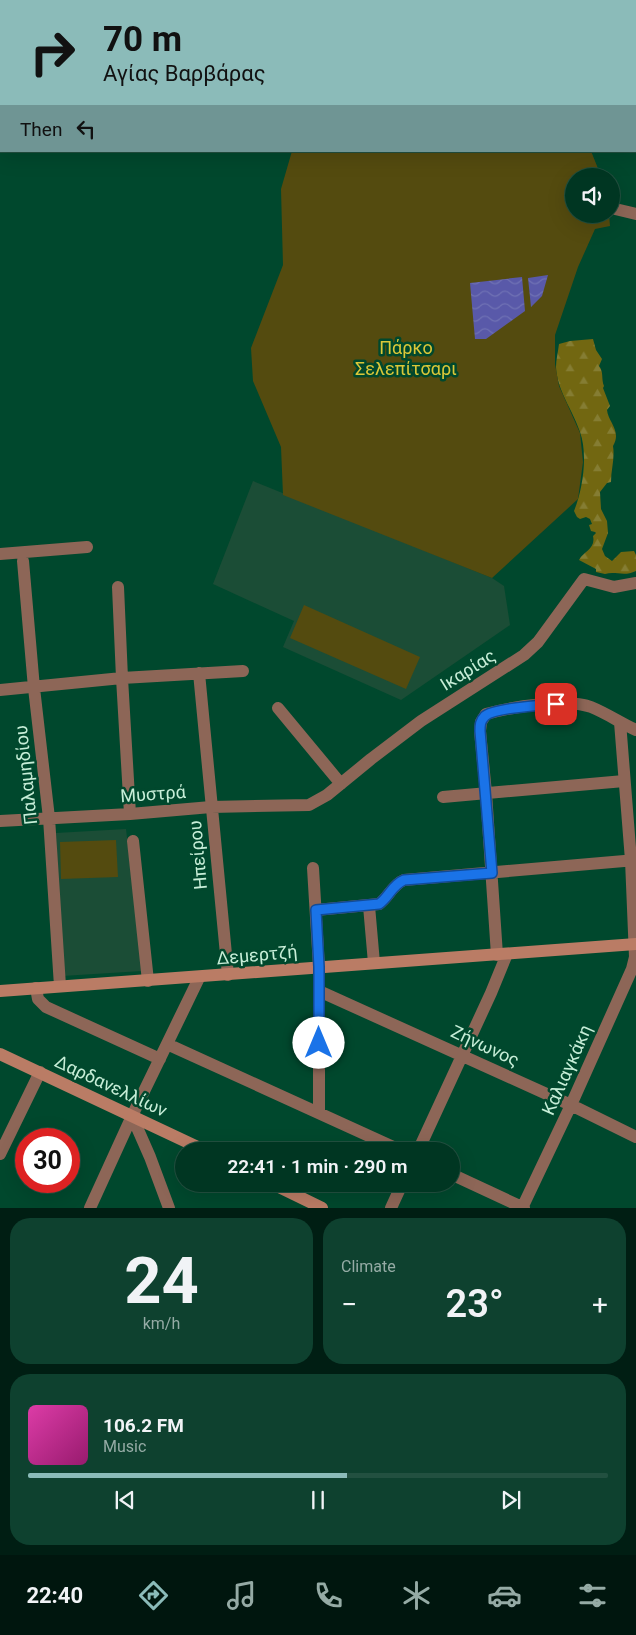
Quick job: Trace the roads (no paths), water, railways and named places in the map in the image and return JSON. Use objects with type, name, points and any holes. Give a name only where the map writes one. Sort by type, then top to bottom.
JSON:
[{"type":"street","points":[[620,210],[636,214]]},
{"type":"street","points":[[0,554],[86,547]]},
{"type":"street","name":"Παλαμηδίου","points":[[23,561],[34,688],[49,818],[60,986]]},
{"type":"street","name":"Ικαρίας","points":[[309,805],[327,795],[421,721],[524,656],[538,642],[584,579],[614,587],[636,583]]},
{"type":"street","points":[[118,587],[130,814]]},
{"type":"street","points":[[0,690],[122,678],[243,671]]},
{"type":"street","name":"Ηπείρου","points":[[199,673],[228,975]]},
{"type":"street","points":[[422,1142],[462,1055],[502,954],[492,873],[480,722],[486,714],[503,710],[556,704],[576,704],[590,707],[636,730]]},
{"type":"street","points":[[278,708],[341,784]]},
{"type":"street","name":"Καλιαγκάκη","points":[[523,1207],[632,969],[636,944],[633,860],[624,781],[620,722]]},
{"type":"street","points":[[443,797],[624,781]]},
{"type":"street","name":"Μυστρά","points":[[0,821],[130,814],[211,807],[309,805]]},
{"type":"street","points":[[133,841],[148,981]]},
{"type":"street","points":[[316,910],[379,904],[394,886],[404,880],[633,860]]},
{"type":"street","points":[[313,868],[319,967],[319,1112]]},
{"type":"street","points":[[369,906],[374,963]]},
{"type":"street","name":"Δεμερτζή","points":[[0,991],[199,978],[319,967],[636,944]]},
{"type":"street","points":[[90,1208],[199,978]]},
{"type":"street","points":[[36,988],[38,1000],[46,1007],[160,1058]]},
{"type":"street","name":"Ζήνωνος","points":[[319,991],[571,1105],[636,1137]]},
{"type":"street","points":[[167,1044],[383,1142]]},
{"type":"street","name":"Δαρδανελλίων","points":[[0,1054],[187,1142]]},
{"type":"street","points":[[0,1154],[40,1072]]},
{"type":"street","points":[[132,1116],[169,1208]]},
{"type":"street","points":[[460,1178],[523,1207]]},
{"type":"street","points":[[289,1192],[322,1208]]},
{"type":"street","points":[[391,1208],[398,1192]]},
{"type":"water","points":[[548,275],[542,296],[531,307],[528,278]]},
{"type":"water","points":[[522,277],[525,311],[486,339],[475,339],[470,283]]},
{"type":"park label","name":"Πάρκο Σελεπίτσαρι","points":[[406,358]]}]
